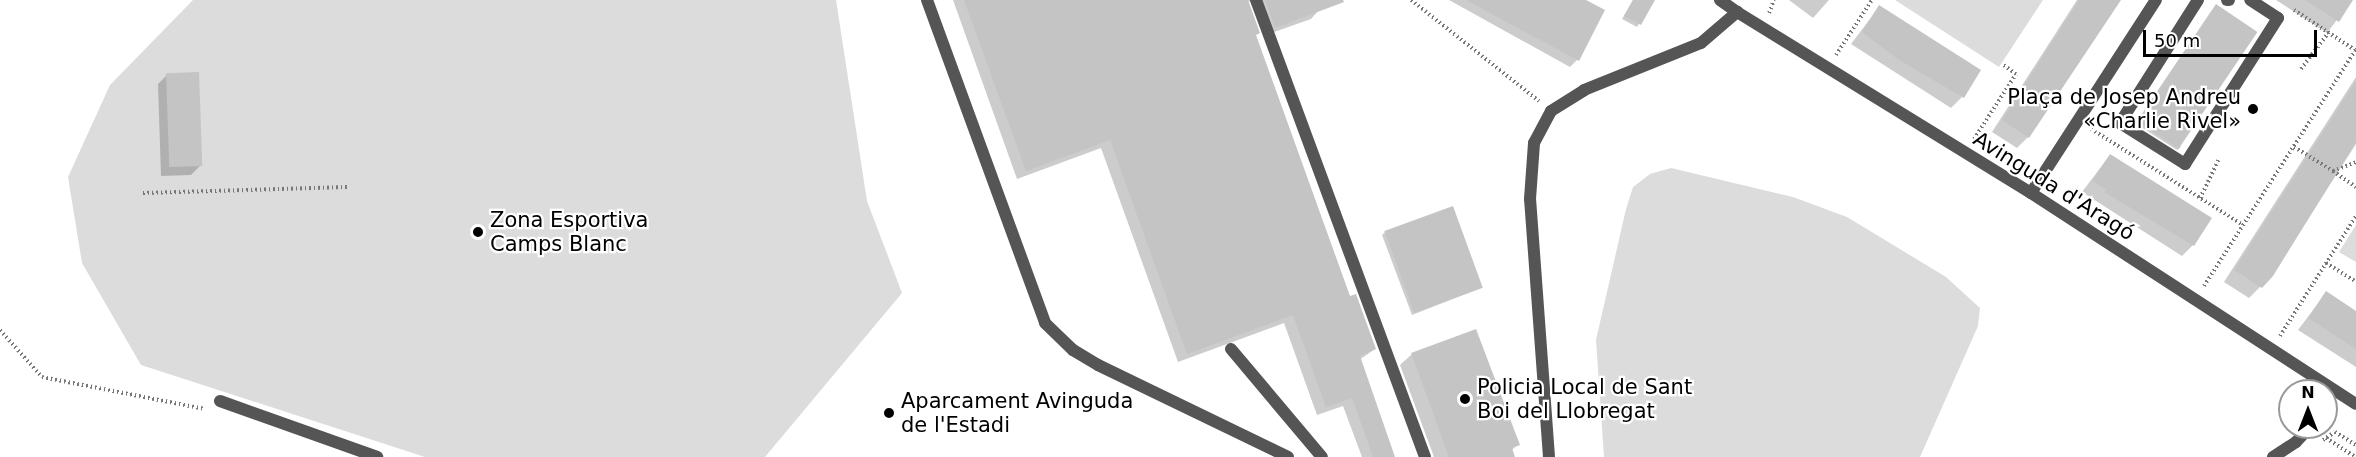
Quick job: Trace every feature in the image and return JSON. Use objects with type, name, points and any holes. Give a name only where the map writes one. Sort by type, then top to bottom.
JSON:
[{"type":"street","points":[[927,0],[1045,323],[1074,350],[1098,365],[1287,457]]},
{"type":"street","points":[[1256,0],[1425,457]]},
{"type":"street","name":"Avinguda d'Aragó","points":[[1720,0],[1737,6],[1828,68],[2031,193],[2272,349],[2312,379]]},
{"type":"street","points":[[2031,193],[2156,0]]},
{"type":"street","points":[[2198,0],[2120,123],[2185,164],[2278,18],[2250,0]]},
{"type":"street","points":[[1549,457],[1530,199],[1534,143],[1551,111],[1584,90],[1701,43],[1737,6]]},
{"type":"street","points":[[1231,349],[1322,457]]},
{"type":"street","name":"Avinguda d'Aragó","points":[[2338,395],[2356,404]]},
{"type":"street","points":[[220,401],[377,457]]},
{"type":"street","points":[[2273,457],[2300,439]]},
{"type":"path","points":[[1411,0],[1551,111]]},
{"type":"path","points":[[1828,68],[1872,0]]},
{"type":"path","points":[[2195,300],[2356,50],[2286,5]]},
{"type":"path","points":[[2301,69],[2329,32]]},
{"type":"path","points":[[1965,152],[2016,74],[2002,64]]},
{"type":"path","points":[[2078,121],[2243,225]]},
{"type":"path","points":[[2294,147],[2356,187]]},
{"type":"path","points":[[2200,198],[2219,159]]},
{"type":"path","points":[[2333,171],[2356,162]]},
{"type":"path","points":[[143,193],[347,187]]},
{"type":"path","points":[[2272,349],[2356,216]]},
{"type":"path","points":[[2326,263],[2356,282]]},
{"type":"path","points":[[0,330],[42,378],[210,410],[220,401]]},
{"type":"path","points":[[2338,434],[2356,445]]},
{"type":"path","points":[[2318,442],[2324,439]]},
{"type":"path","points":[[2328,439],[2355,457]]},
{"type":"shaded area","name":"Zona Esportiva Camps Blanc","points":[[193,0],[836,0],[867,201],[902,293],[765,457],[425,457],[141,365],[82,263],[68,177],[110,85]]},
{"type":"shaded area","points":[[1895,0],[2043,0],[1999,67]]},
{"type":"shaded area","points":[[1671,168],[1793,197],[1847,217],[1946,277],[1980,308],[1978,326],[1920,457],[1604,457],[1596,340],[1626,209],[1633,187],[1650,174]]},
{"type":"shaded area","points":[[2356,225],[2356,262],[2339,252]]},
{"type":"building","points":[[964,0],[1248,0],[1260,33],[1256,35],[1350,296],[1356,294],[1376,349],[1360,356],[1395,457],[1373,457],[1352,398],[1326,407],[1293,315],[1187,354],[1110,140],[1026,171]]},
{"type":"building","points":[[1265,0],[1343,0],[1344,2],[1275,28]]},
{"type":"building","points":[[1466,0],[1586,0],[1605,10],[1579,61]]},
{"type":"building","points":[[1633,0],[1655,0],[1641,25],[1624,16]]},
{"type":"building","points":[[2079,0],[2121,0],[2029,138],[2002,120]]},
{"type":"building","points":[[2305,0],[2353,0],[2339,22]]},
{"type":"building","points":[[2216,4],[2257,32],[2179,149],[2137,121]]},
{"type":"building","points":[[1879,5],[1981,70],[1964,98],[1899,60],[1862,32]]},
{"type":"building","points":[[199,72],[202,166],[169,167],[166,73]]},
{"type":"building","points":[[2356,81],[2356,142],[2273,276],[2262,288],[2234,270]]},
{"type":"building","points":[[2110,154],[2212,218],[2194,246],[2104,192],[2106,189],[2092,181]]},
{"type":"building","points":[[1453,206],[1483,288],[1414,313],[1384,231]]},
{"type":"building","points":[[2326,291],[2356,311],[2356,349],[2308,318]]},
{"type":"building","name":"Policia Local de Sant Boi del Llobregat","points":[[1476,329],[1520,445],[1512,448],[1515,457],[1449,457],[1411,353]]},
{"type":"place","name":"Plaça de Josep Andreu «Charlie Rivel»","points":[[2253,109]]},
{"type":"place","name":"Zona Esportiva Camps Blanc","points":[[478,232]]},
{"type":"place","name":"Policia Local de Sant Boi del Llobregat","points":[[1465,399]]},
{"type":"place","name":"Aparcament Avinguda de l'Estadi","points":[[889,413]]}]
